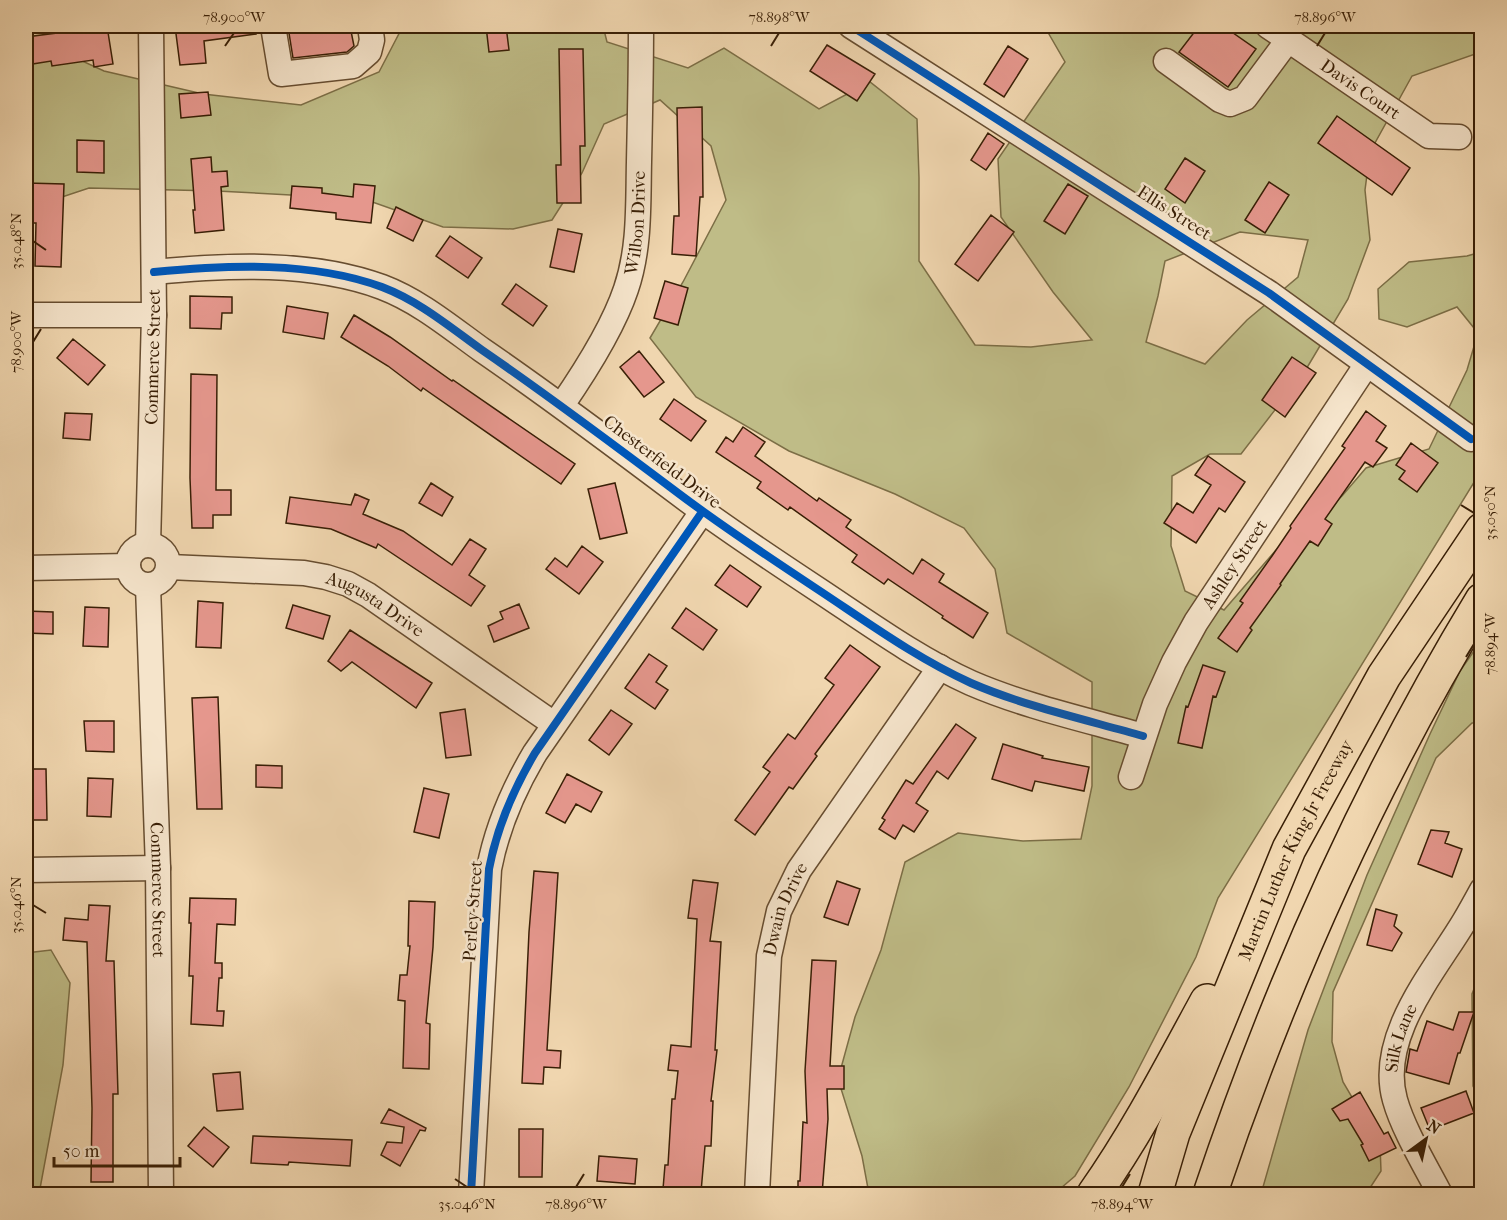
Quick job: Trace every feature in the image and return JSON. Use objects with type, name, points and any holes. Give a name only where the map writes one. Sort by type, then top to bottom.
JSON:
[{"type":"highway","name":"Martin Luther King Jr Freeway","points":[[1155,1194],[1173,1133],[1289,849],[1384,676],[1482,530]]},
{"type":"highway","points":[[1210,1194],[1294,974],[1339,870],[1401,741],[1482,600]]},
{"type":"highway","points":[[1234,1194],[1276,1054],[1445,662]]},
{"type":"highway","points":[[1094,1194],[1142,1123],[1155,1093],[1289,849]]},
{"type":"street","name":"Commerce Street","points":[[148,545],[154,315],[151,26]]},
{"type":"street","points":[[273,26],[281,74],[353,66],[369,52],[372,40],[370,26]]},
{"type":"street","name":"Wilbon Drive","points":[[562,405],[578,382],[617,311],[635,256],[638,222],[641,26]]},
{"type":"street","name":"Ellis Street","points":[[851,26],[1269,293],[1471,439]]},
{"type":"street","name":"Davis Court","points":[[1268,26],[1429,136],[1459,137]]},
{"type":"street","points":[[1167,60],[1220,100],[1230,104],[1245,98],[1288,39]]},
{"type":"street","name":"Chesterfield Drive","points":[[154,272],[183,269],[284,267],[318,270],[352,277],[384,288],[415,303],[562,405],[702,512],[885,634],[940,667],[971,683],[1003,695],[1143,736]]},
{"type":"street","points":[[26,315],[154,315]]},
{"type":"street","name":"Ashley Street","points":[[1131,777],[1155,704],[1196,622],[1367,364]]},
{"type":"street","name":"Perley Street","points":[[471,1194],[489,869],[493,846],[517,782],[554,724],[702,512]]},
{"type":"street","points":[[148,545],[165,553],[169,567],[161,582],[148,586],[139,584],[133,579],[128,566],[130,556],[135,550],[148,545]]},
{"type":"street","points":[[26,568],[128,566]]},
{"type":"street","name":"Augusta Drive","points":[[169,567],[304,573],[348,584],[369,595],[554,724]]},
{"type":"street","name":"Commerce Street","points":[[148,586],[158,868],[161,1194]]},
{"type":"street","name":"Dwain Drive","points":[[757,1194],[769,956],[779,911],[799,870],[940,667]]},
{"type":"street","points":[[26,870],[158,868]]},
{"type":"street","name":"Silk Lane","points":[[1440,1194],[1398,1111],[1392,1089],[1393,1054],[1414,1002],[1482,890]]},
{"type":"shaded area","points":[[403,26],[603,26],[607,42],[688,68],[724,48],[819,109],[870,82],[917,119],[919,261],[975,345],[1031,347],[1092,340],[1053,292],[1001,217],[998,159],[1065,62],[1046,29],[1041,26],[1481,26],[1481,52],[1412,76],[1370,152],[1365,190],[1370,240],[1348,299],[1305,371],[1241,454],[1210,454],[1172,476],[1171,546],[1185,591],[1224,610],[1276,550],[1301,533],[1342,496],[1366,468],[1429,449],[1467,370],[1478,333],[1457,307],[1407,327],[1379,319],[1378,289],[1409,262],[1467,256],[1481,252],[1481,471],[1218,898],[1196,957],[1129,1087],[1075,1176],[1054,1194],[869,1194],[862,1156],[838,1079],[855,1017],[881,950],[905,862],[958,833],[1023,841],[1081,839],[1092,786],[1092,682],[1007,633],[995,569],[964,528],[895,494],[789,451],[696,397],[650,338],[683,282],[726,200],[711,146],[660,100],[604,124],[582,173],[552,220],[513,229],[443,227],[364,199],[217,191],[89,188],[26,209],[26,61],[52,47],[104,71],[203,94],[301,105],[379,72]],"holes":[[[1240,232],[1308,240],[1298,277],[1247,320],[1205,364],[1146,342],[1165,261]]]},
{"type":"shaded area","points":[[1481,641],[1481,723],[1472,723],[1436,758],[1333,992],[1332,1042],[1343,1082],[1380,1145],[1381,1171],[1366,1194],[1261,1194],[1308,1030],[1367,875],[1460,671]]},
{"type":"shaded area","points":[[51,950],[70,983],[63,1065],[39,1194],[26,1194],[26,953]]},
{"type":"shaded area","points":[[1481,976],[1481,1102],[1473,1086],[1472,994]]},
{"type":"building","points":[[87,26],[107,26],[113,64],[94,67],[93,60],[52,66],[51,61],[26,65],[26,37],[88,29]]},
{"type":"building","points":[[175,26],[255,26],[256,34],[204,41],[206,63],[180,65]]},
{"type":"building","points":[[318,26],[350,26],[354,46],[347,52],[293,58],[289,33]]},
{"type":"building","points":[[486,26],[506,26],[509,50],[489,52]]},
{"type":"building","points":[[1199,26],[1223,26],[1256,49],[1228,87],[1179,52]]},
{"type":"building","points":[[827,45],[875,74],[857,101],[810,71]]},
{"type":"building","points":[[1008,46],[1028,59],[1004,97],[984,84]]},
{"type":"building","points":[[559,49],[583,49],[585,146],[580,146],[581,203],[557,203],[556,165],[561,165]]},
{"type":"building","points":[[208,92],[211,115],[181,118],[179,94]]},
{"type":"building","points":[[702,107],[703,197],[700,197],[696,256],[672,254],[674,216],[679,216],[677,108]]},
{"type":"building","points":[[1337,116],[1410,168],[1392,195],[1318,143]]},
{"type":"building","points":[[988,133],[1004,144],[986,170],[971,160]]},
{"type":"building","points":[[77,140],[104,141],[104,173],[77,172]]},
{"type":"building","points":[[211,157],[212,172],[227,171],[228,186],[221,187],[224,230],[195,233],[191,159]]},
{"type":"building","points":[[1185,158],[1205,171],[1185,203],[1165,189]]},
{"type":"building","points":[[1269,182],[1289,195],[1265,233],[1245,220]]},
{"type":"building","points":[[26,183],[64,184],[61,267],[35,266],[36,223],[26,223]]},
{"type":"building","points":[[354,184],[375,186],[371,223],[336,219],[336,213],[290,208],[292,186],[322,188],[322,193],[353,197]]},
{"type":"building","points":[[1068,184],[1088,196],[1065,234],[1044,221]]},
{"type":"building","points":[[396,207],[423,220],[413,241],[387,228]]},
{"type":"building","points":[[991,215],[1014,232],[978,281],[955,264]]},
{"type":"building","points":[[558,229],[582,234],[574,272],[550,267]]},
{"type":"building","points":[[450,236],[482,258],[468,278],[436,256]]},
{"type":"building","points":[[665,281],[688,288],[678,325],[654,318]]},
{"type":"building","points":[[516,284],[547,306],[533,326],[502,304]]},
{"type":"building","points":[[190,296],[232,297],[232,313],[222,313],[221,329],[190,328]]},
{"type":"building","points":[[287,306],[328,313],[324,339],[283,332]]},
{"type":"building","points":[[354,315],[390,337],[575,464],[561,484],[423,388],[421,391],[388,366],[341,337]]},
{"type":"building","points":[[73,339],[105,365],[88,385],[57,358]]},
{"type":"building","points":[[639,351],[664,382],[644,397],[620,367]]},
{"type":"building","points":[[1292,357],[1316,373],[1285,417],[1262,400]]},
{"type":"building","points":[[191,374],[217,375],[216,490],[231,490],[231,515],[213,515],[213,528],[192,528]]},
{"type":"building","points":[[674,399],[706,421],[691,441],[660,419]]},
{"type":"building","points":[[1366,411],[1386,426],[1376,441],[1387,448],[1373,467],[1365,462],[1325,519],[1332,524],[1318,546],[1310,541],[1250,628],[1252,630],[1237,652],[1218,638],[1243,603],[1240,601],[1291,528],[1290,526],[1345,448],[1342,446]]},
{"type":"building","points":[[65,413],[92,414],[90,440],[63,438]]},
{"type":"building","points":[[743,427],[765,442],[755,456],[817,501],[819,498],[851,520],[846,527],[913,574],[922,559],[944,574],[939,582],[988,613],[973,638],[888,579],[884,584],[852,562],[857,555],[790,507],[788,510],[757,488],[761,482],[716,452],[726,437],[733,442]]},
{"type":"building","points":[[1411,443],[1438,463],[1417,492],[1399,479],[1405,471],[1396,465]]},
{"type":"building","points":[[1208,456],[1245,482],[1225,512],[1219,508],[1196,543],[1164,523],[1177,503],[1193,513],[1211,485],[1195,475]]},
{"type":"building","points":[[431,483],[453,497],[442,516],[419,503]]},
{"type":"building","points":[[615,483],[627,533],[600,539],[588,489]]},
{"type":"building","points":[[355,494],[369,500],[363,514],[403,531],[452,565],[470,539],[486,549],[469,575],[485,586],[471,606],[378,544],[376,548],[331,529],[286,523],[290,497],[351,505]]},
{"type":"building","points":[[582,546],[603,562],[579,594],[546,569],[555,558],[567,567]]},
{"type":"building","points":[[730,565],[761,587],[747,607],[715,585]]},
{"type":"building","points":[[198,601],[223,603],[221,648],[196,647]]},
{"type":"building","points":[[519,604],[529,628],[494,642],[488,626],[503,619],[500,612]]},
{"type":"building","points":[[293,605],[330,616],[323,639],[286,628]]},
{"type":"building","points":[[85,607],[109,608],[108,647],[83,646]]},
{"type":"building","points":[[686,608],[717,630],[703,650],[672,628]]},
{"type":"building","points":[[26,611],[53,612],[53,634],[26,633]]},
{"type":"building","points":[[350,630],[432,683],[416,708],[352,662],[341,671],[328,661]]},
{"type":"building","points":[[850,645],[880,667],[815,754],[817,756],[793,789],[789,787],[755,835],[735,820],[770,772],[763,767],[788,734],[795,739],[834,685],[825,678]]},
{"type":"building","points":[[649,654],[667,666],[656,682],[668,690],[655,709],[625,688]]},
{"type":"building","points":[[1203,665],[1225,672],[1216,697],[1213,696],[1202,748],[1178,743],[1186,706],[1188,707]]},
{"type":"building","points":[[218,697],[222,809],[197,809],[192,698]]},
{"type":"building","points":[[465,709],[471,755],[446,758],[440,713]]},
{"type":"building","points":[[611,710],[632,724],[609,755],[589,740]]},
{"type":"building","points":[[84,721],[114,721],[114,752],[86,751]]},
{"type":"building","points":[[956,724],[976,738],[948,779],[937,771],[916,803],[928,811],[914,832],[903,825],[895,839],[879,829],[885,820],[882,818],[906,780],[913,784]]},
{"type":"building","points":[[1003,744],[1043,756],[1042,758],[1089,767],[1084,791],[1035,781],[1032,791],[992,779]]},
{"type":"building","points":[[256,765],[282,766],[282,788],[256,787]]},
{"type":"building","points":[[26,769],[46,769],[47,820],[26,820]]},
{"type":"building","points":[[567,774],[602,792],[591,812],[576,804],[565,823],[546,813]]},
{"type":"building","points":[[88,778],[113,779],[111,817],[87,816]]},
{"type":"building","points":[[424,788],[449,794],[439,838],[414,832]]},
{"type":"building","points":[[1431,830],[1449,832],[1445,843],[1462,849],[1452,877],[1418,864]]},
{"type":"building","points":[[534,871],[558,873],[547,1050],[561,1051],[560,1068],[544,1067],[543,1084],[522,1083]]},
{"type":"building","points":[[693,880],[718,883],[710,941],[721,942],[715,1050],[717,1050],[711,1101],[713,1101],[711,1146],[705,1146],[701,1192],[663,1189],[665,1165],[668,1165],[672,1099],[675,1099],[678,1071],[668,1070],[671,1045],[691,1047],[697,919],[688,918]]},
{"type":"building","points":[[837,881],[860,889],[848,925],[824,917]]},
{"type":"building","points":[[190,898],[236,899],[235,925],[217,924],[215,963],[222,963],[222,978],[219,978],[217,1011],[224,1011],[223,1026],[191,1024],[193,976],[189,976]]},
{"type":"building","points":[[409,901],[435,902],[426,1023],[430,1024],[429,1069],[403,1068],[405,1001],[398,1000],[400,975],[407,975],[410,946],[408,946]]},
{"type":"building","points":[[89,905],[110,906],[106,961],[114,961],[118,1094],[113,1094],[113,1182],[91,1182],[92,1108],[87,942],[63,940],[65,918],[88,920]]},
{"type":"building","points":[[1376,909],[1397,915],[1394,926],[1402,933],[1392,951],[1367,945]]},
{"type":"building","points":[[812,960],[836,961],[830,1066],[844,1066],[844,1089],[827,1089],[828,1119],[822,1194],[798,1194],[803,1122],[807,1123],[805,1071]]},
{"type":"building","points":[[1459,1012],[1474,1012],[1449,1084],[1406,1072],[1410,1049],[1417,1051],[1427,1021],[1453,1030]]},
{"type":"building","points":[[240,1072],[243,1109],[217,1111],[213,1074]]},
{"type":"building","points":[[1466,1091],[1474,1113],[1430,1130],[1421,1108]]},
{"type":"building","points":[[1360,1092],[1384,1134],[1388,1132],[1396,1148],[1369,1161],[1361,1145],[1363,1144],[1348,1119],[1340,1121],[1332,1109]]},
{"type":"building","points":[[389,1109],[426,1128],[425,1131],[420,1130],[400,1166],[381,1155],[387,1142],[402,1143],[404,1127],[381,1123]]},
{"type":"building","points":[[204,1127],[229,1147],[213,1167],[188,1146]]},
{"type":"building","points":[[519,1129],[543,1129],[542,1177],[519,1177]]},
{"type":"building","points":[[253,1136],[352,1140],[350,1166],[289,1162],[288,1165],[251,1163]]},
{"type":"building","points":[[599,1156],[637,1159],[635,1184],[597,1181]]},
{"type":"cycle path","points":[[851,26],[1269,293],[1471,439]]},
{"type":"cycle path","points":[[154,272],[240,267],[298,269],[355,279],[396,293],[446,324],[729,530],[911,651],[991,691],[1034,706],[1143,736]]},
{"type":"cycle path","points":[[471,1194],[489,869],[501,824],[535,753],[702,512]]}]
